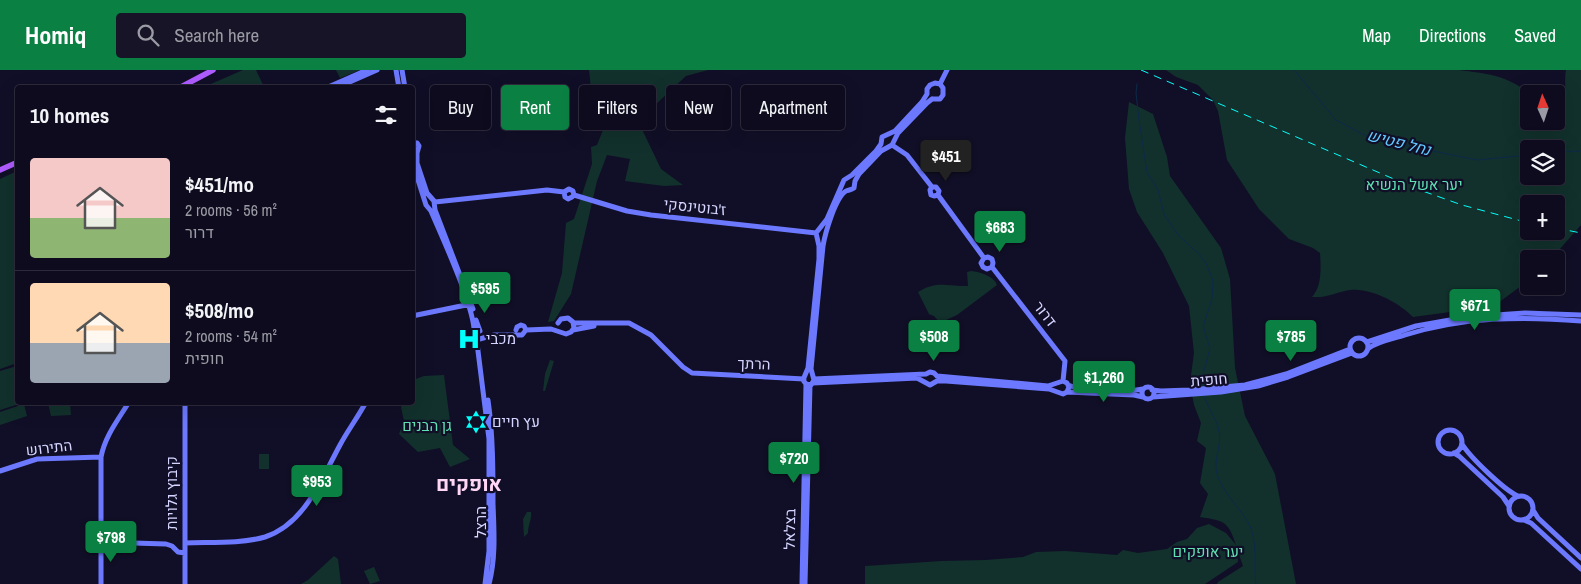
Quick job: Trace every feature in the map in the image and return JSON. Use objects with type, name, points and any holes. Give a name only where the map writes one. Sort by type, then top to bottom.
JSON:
[{"type":"main road","points":[[179,85],[206,70]]},
{"type":"main road","points":[[185,85],[213,70]]},
{"type":"main road","points":[[0,170],[15,163]]},
{"type":"street","points":[[333,85],[366,70]]},
{"type":"street","points":[[343,85],[377,70]]},
{"type":"street","points":[[396,70],[398,85]]},
{"type":"street","points":[[402,70],[404,85]]},
{"type":"street","points":[[940,84],[947,70]]},
{"type":"street","points":[[932,99],[927,89],[935,83],[940,84]]},
{"type":"street","points":[[817,235],[827,219],[844,180],[849,178],[883,146],[893,143],[910,120],[932,99],[940,99],[943,95],[943,88],[940,84]]},
{"type":"street","points":[[842,186],[848,190],[854,188],[859,174],[883,146],[882,137],[894,131],[928,94]]},
{"type":"street","points":[[888,135],[932,187],[931,195],[938,195],[984,258]]},
{"type":"street","name":"הרצל","points":[[415,156],[480,336],[493,438],[494,551],[489,584]]},
{"type":"street","name":"הרצל","points":[[415,168],[431,203]]},
{"type":"street","points":[[849,178],[855,181]]},
{"type":"street","name":"ז'בוטינסקי","points":[[431,203],[547,190],[564,192],[565,197],[568,199],[572,198],[574,194],[627,211],[651,215],[817,235],[826,234]]},
{"type":"street","name":"בצלאל","points":[[809,380],[826,234],[839,202],[848,190]]},
{"type":"street","points":[[821,228],[826,234]]},
{"type":"street","name":"בצלאל","points":[[803,584],[809,380],[819,259],[817,235]]},
{"type":"street","points":[[984,258],[992,259],[992,267],[987,269],[983,267],[981,263],[984,258]]},
{"type":"street","name":"דרור","points":[[992,267],[1065,362],[1066,392]]},
{"type":"street","points":[[415,315],[470,304]]},
{"type":"street","points":[[1367,342],[1416,326],[1467,316],[1512,313],[1581,315]]},
{"type":"street","points":[[480,336],[517,332],[524,334],[526,330],[558,323],[561,319],[566,318],[574,323],[626,322],[637,326]]},
{"type":"street","points":[[1369,348],[1367,342],[1363,339],[1356,339],[1352,343],[1351,351],[1357,356],[1362,356],[1367,353],[1369,348],[1379,343],[1416,331],[1469,321],[1524,318],[1581,320]]},
{"type":"street","points":[[558,323],[560,331]]},
{"type":"street","points":[[573,330],[574,323]]},
{"type":"street","points":[[533,329],[551,329],[566,334],[573,330],[587,327],[637,326]]},
{"type":"street","name":"הרתך","points":[[637,326],[658,341],[685,370],[692,373],[794,377],[809,380]]},
{"type":"street","name":"הרצל","points":[[480,336],[482,378],[489,439],[489,551],[485,584]]},
{"type":"street","name":"חופית","points":[[1153,397],[1234,388],[1286,374],[1351,351]]},
{"type":"street","points":[[809,380],[917,378],[930,385],[937,378],[1045,385],[1066,383],[1083,388],[1134,391],[1147,388],[1152,390],[1153,397],[1148,399],[1134,394],[1066,392],[1062,394],[1057,391],[937,378],[932,372],[926,374],[809,380]]},
{"type":"street","points":[[925,381],[926,374]]},
{"type":"street","points":[[1056,384],[1057,391]]},
{"type":"street","points":[[1143,397],[1144,389]]},
{"type":"street","name":"חופית","points":[[1152,390],[1190,392]]},
{"type":"street","points":[[101,584],[102,457],[105,440],[127,405]]},
{"type":"street","name":"קיבוץ גלויות","points":[[185,405],[185,584]]},
{"type":"street","points":[[185,543],[255,539],[272,534],[291,522],[313,495],[364,405]]},
{"type":"street","points":[[1581,558],[1538,518],[1529,499],[1524,496],[1518,496],[1508,490],[1470,455],[1456,431],[1449,430],[1442,433],[1438,439],[1439,446],[1444,452],[1454,453],[1464,460],[1503,497],[1509,506],[1510,513],[1516,519],[1531,523],[1581,569]]},
{"type":"street","points":[[1454,453],[1460,450],[1462,444]]},
{"type":"street","name":"התירוש","points":[[0,471],[44,458],[102,457]]},
{"type":"street","points":[[1509,506],[1512,500],[1518,496]]},
{"type":"street","points":[[1524,520],[1530,516],[1533,510]]},
{"type":"street","points":[[101,542],[166,544],[172,546],[176,552],[185,553]]},
{"type":"green space","points":[[243,70],[256,70],[263,85],[209,85]]},
{"type":"green space","points":[[336,70],[360,70],[340,78]]},
{"type":"green space","points":[[589,70],[708,70],[686,76],[676,85],[666,85],[666,95],[656,104],[656,85],[591,85]]},
{"type":"green space","name":"יער אשל הנשיא","points":[[1166,70],[1459,70],[1488,74],[1505,79],[1520,87],[1520,130],[1565,130],[1566,70],[1581,70],[1581,225],[1559,250],[1520,250],[1520,287],[1494,306],[1413,317],[1400,306],[1384,297],[1366,291],[1350,290],[1328,296],[1312,297],[1318,288],[1321,270],[1320,253],[1313,248],[1289,239],[1259,209],[1227,160],[1218,111],[1213,100],[1198,85],[1176,77]]},
{"type":"green space","name":"יער אופקים","points":[[1129,102],[1153,114],[1167,157],[1170,176],[1221,248],[1230,279],[1235,368],[1245,416],[1275,474],[1296,584],[1217,584],[1243,566],[1236,546],[1238,562],[1205,584],[865,584],[865,566],[1023,557],[1036,552],[1065,551],[1117,555],[1123,550],[1138,553],[1167,549],[1177,542],[1187,539],[1197,528],[1209,524],[1226,533],[1236,545],[1228,527],[1220,521],[1200,517],[1208,494],[1200,483],[1206,448],[1197,441],[1201,423],[1194,405],[1190,383],[1194,353],[1189,306],[1163,253],[1137,212],[1129,189],[1125,138]]},
{"type":"green space","points":[[603,130],[642,130],[661,169],[683,185],[664,186],[625,181],[630,159],[607,155],[597,181],[571,294],[554,321],[548,322],[562,273],[566,223],[574,219],[592,164],[591,147],[597,145]]},
{"type":"green space","points":[[15,172],[15,364],[0,369],[0,179]]},
{"type":"green space","points":[[971,271],[990,277],[997,285],[957,315],[940,323],[934,316],[929,314],[918,292],[937,285],[968,286],[967,272]]},
{"type":"green space","points":[[550,360],[554,361],[545,391],[543,391],[545,374]]},
{"type":"green space","points":[[15,367],[16,405],[0,410],[0,371]]},
{"type":"green space","name":"גן הבנים","points":[[444,375],[453,445],[470,459],[450,467],[440,448],[418,452],[399,434],[404,421],[401,407],[402,405],[415,405],[415,379],[424,376]]},
{"type":"green space","points":[[24,405],[27,416],[0,425],[0,412]]},
{"type":"green space","points":[[48,405],[70,405],[71,415],[51,416]]},
{"type":"green space","points":[[259,454],[269,454],[269,469],[259,469]]},
{"type":"green space","points":[[527,512],[531,512],[531,517],[528,533],[524,537],[523,519]]},
{"type":"green space","points":[[334,556],[338,559],[341,584],[301,584],[308,580]]},
{"type":"green space","points":[[374,567],[380,581],[370,584],[364,571]]},
{"type":"waterway","name":"נחל פטיש","points":[[1294,70],[1336,120],[1370,138],[1477,160],[1520,156]]},
{"type":"waterway","points":[[1137,84],[1139,120],[1147,172],[1158,190],[1164,214],[1178,235],[1200,255],[1207,265],[1213,281],[1212,299],[1203,326],[1210,349],[1203,374],[1203,387]]},
{"type":"waterway","name":"נחל פטיש","points":[[1565,152],[1581,151]]},
{"type":"waterway","points":[[1204,396],[1219,431],[1220,437],[1216,463],[1217,474],[1223,488],[1246,519],[1252,533],[1255,548],[1256,584]]},
{"type":"railway","points":[[1141,70],[1417,189],[1462,205],[1520,221]]},
{"type":"railway","points":[[1565,230],[1581,233]]},
{"type":"place","name":"מכבי","points":[[469,339]]},
{"type":"place","name":"עץ חיים","points":[[476,422]]},
{"type":"district","name":"אופקים","points":[[469,484]]}]
